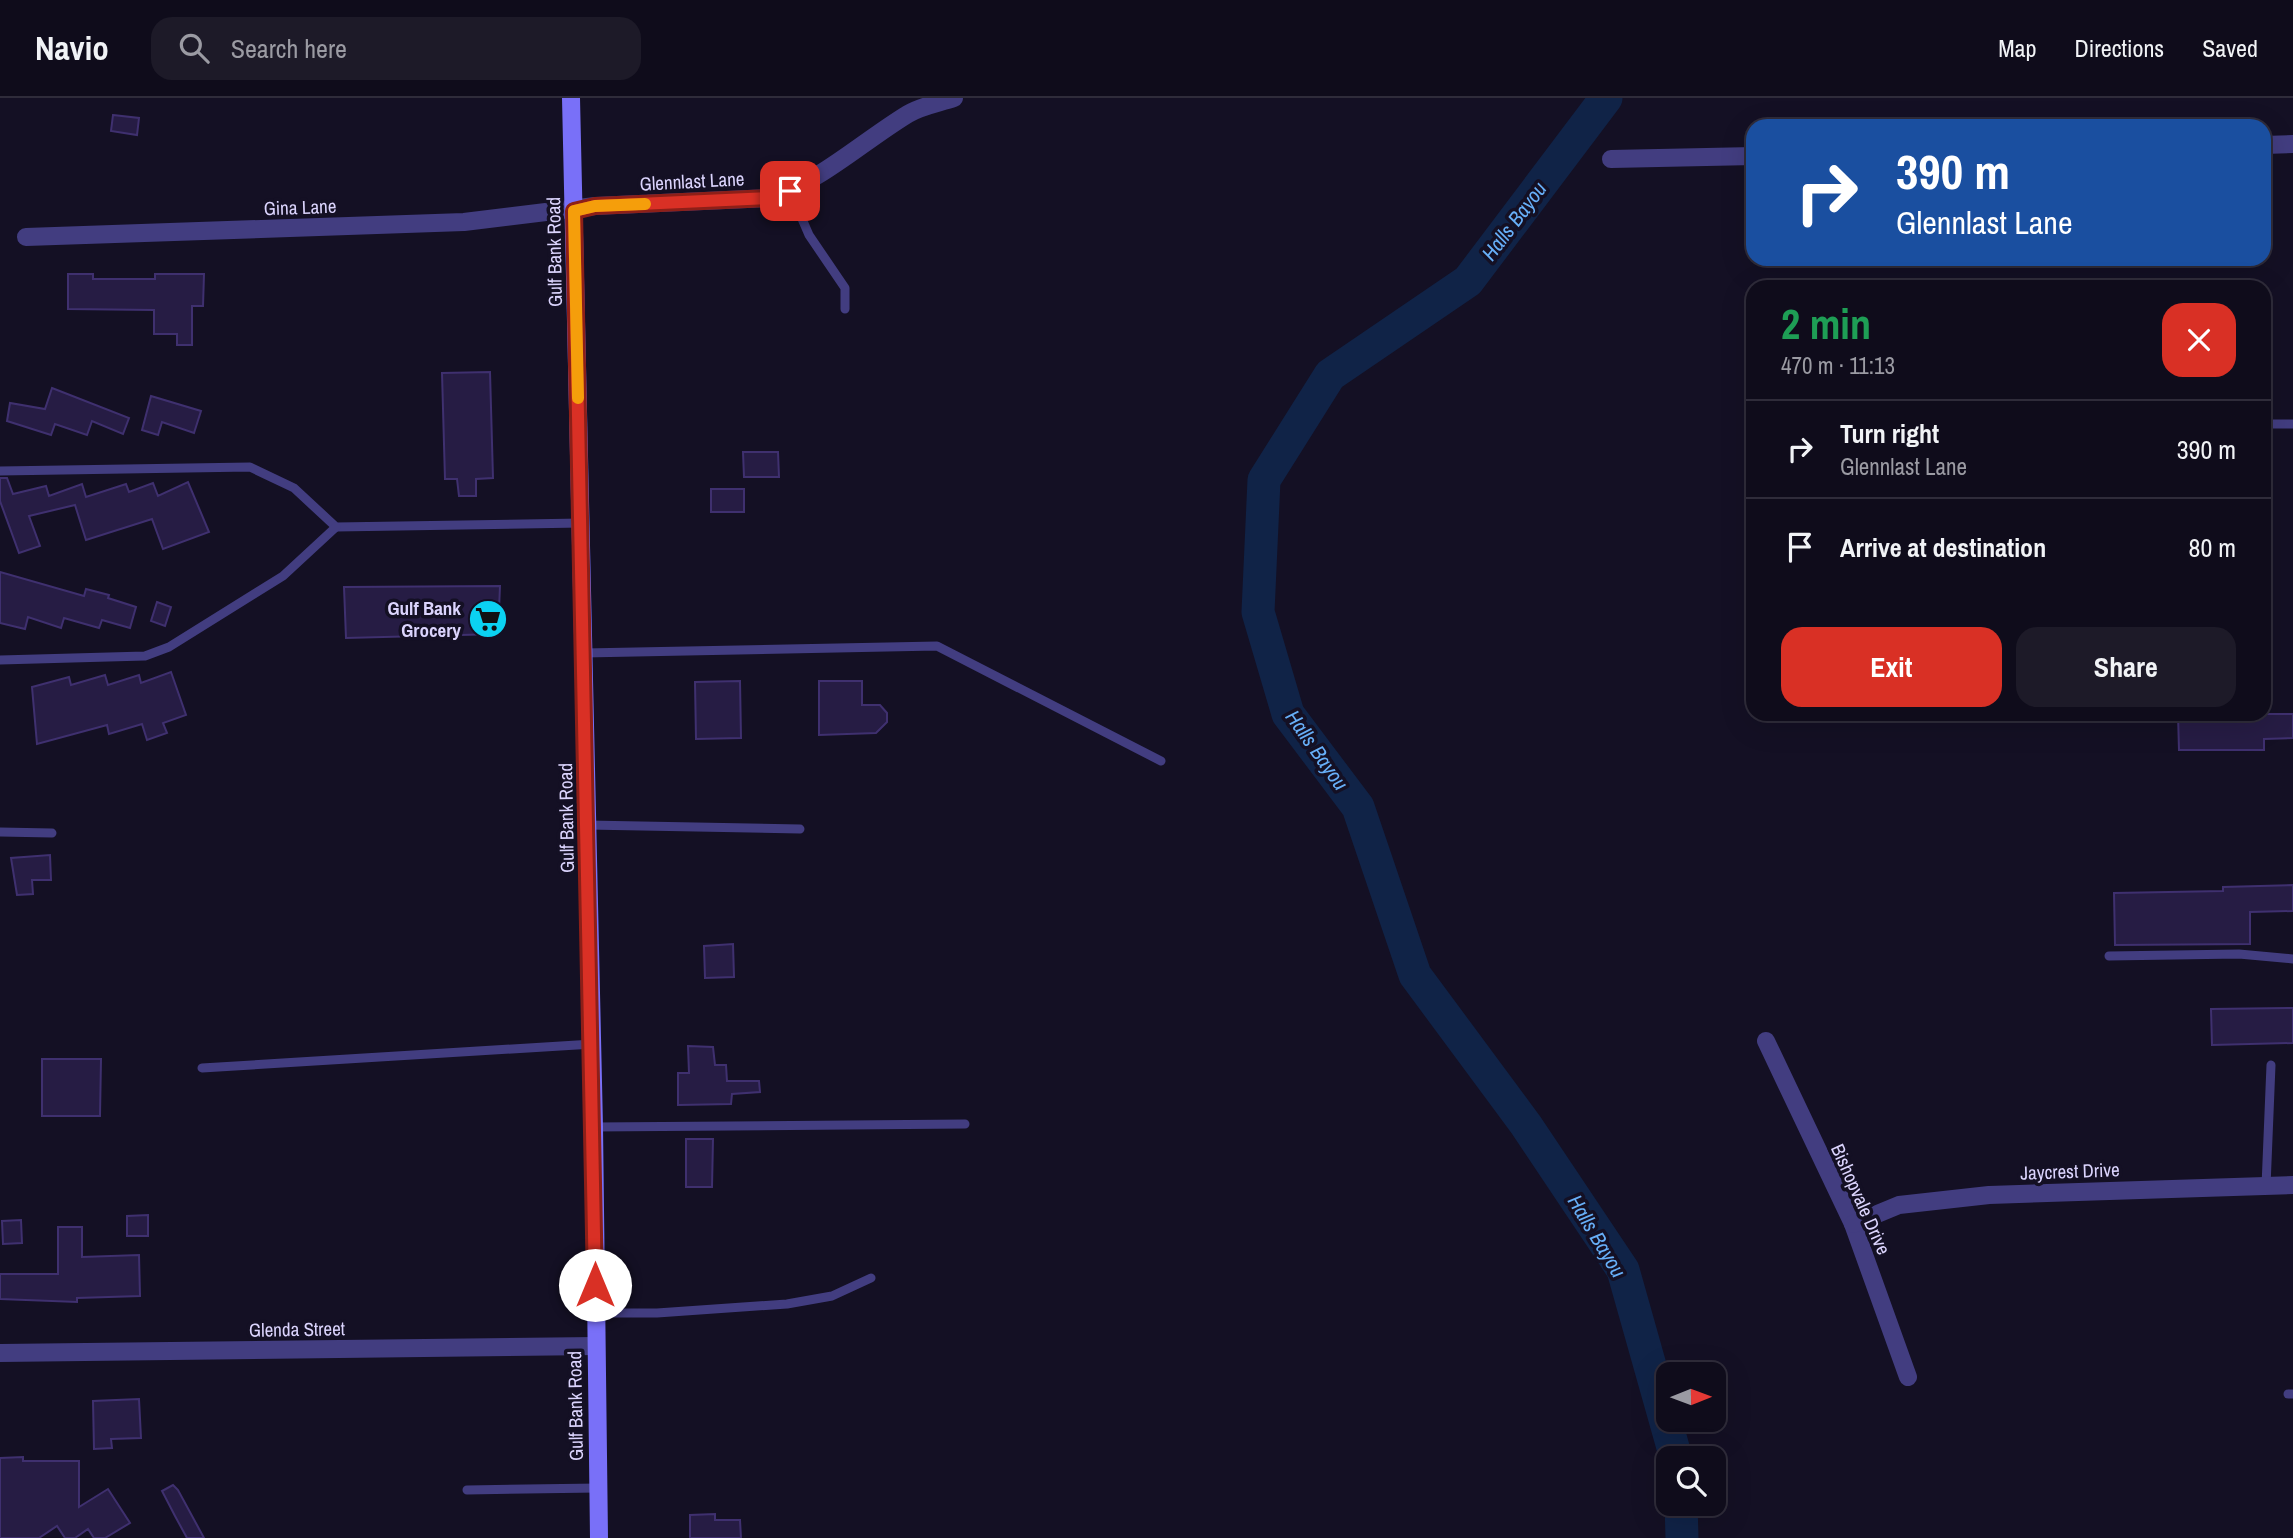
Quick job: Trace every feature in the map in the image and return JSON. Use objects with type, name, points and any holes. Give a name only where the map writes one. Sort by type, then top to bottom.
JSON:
[{"type":"main road","name":"Gulf Bank Road","points":[[571,98],[593,1044],[599,1538]]},
{"type":"street","name":"Glennlast Lane","points":[[574,211],[595,206],[769,198],[790,191],[911,112],[954,98]]},
{"type":"street","points":[[2271,145],[2293,144]]},
{"type":"street","points":[[1611,159],[1746,156]]},
{"type":"street","name":"Gina Lane","points":[[26,237],[464,222],[574,211]]},
{"type":"street","name":"Bishopvale Drive","points":[[1766,1041],[1853,1224],[1908,1377]]},
{"type":"street","name":"Jaycrest Drive","points":[[1853,1224],[1899,1205],[1950,1198],[2293,1185]]},
{"type":"street","name":"Glenda Street","points":[[0,1353],[595,1346]]},
{"type":"lane","points":[[790,191],[809,235],[845,288],[845,309]]},
{"type":"lane","points":[[2271,424],[2293,424]]},
{"type":"lane","points":[[0,471],[250,467],[294,488],[336,527]]},
{"type":"lane","points":[[0,660],[145,656],[169,647],[283,576],[336,527],[581,523]]},
{"type":"lane","points":[[584,653],[937,646],[1161,761]]},
{"type":"lane","points":[[587,825],[800,829]]},
{"type":"lane","points":[[0,832],[52,832]]},
{"type":"lane","points":[[2109,956],[2239,954],[2293,959]]},
{"type":"lane","points":[[202,1068],[593,1044]]},
{"type":"lane","points":[[2266,1186],[2271,1065]]},
{"type":"lane","points":[[594,1126],[965,1124]]},
{"type":"lane","points":[[595,1312],[657,1313],[787,1304],[832,1296],[871,1278]]},
{"type":"lane","points":[[467,1490],[598,1488]]},
{"type":"building","points":[[113,115],[139,118],[137,135],[111,131]]},
{"type":"building","points":[[68,274],[93,274],[93,279],[155,279],[155,274],[204,274],[203,306],[192,306],[192,345],[177,345],[177,334],[154,334],[154,310],[68,309]]},
{"type":"building","points":[[490,372],[493,478],[476,479],[476,496],[459,496],[457,479],[445,479],[442,373]]},
{"type":"building","points":[[52,388],[129,418],[123,434],[92,421],[87,435],[55,424],[51,435],[7,421],[10,403],[45,409]]},
{"type":"building","points":[[151,396],[201,411],[194,433],[162,422],[158,435],[142,430]]},
{"type":"building","points":[[743,452],[778,452],[779,477],[744,477]]},
{"type":"building","points":[[0,478],[7,478],[13,494],[46,486],[49,496],[82,484],[86,497],[126,484],[129,492],[153,483],[158,496],[188,482],[209,532],[163,549],[152,519],[86,540],[75,505],[29,516],[40,546],[19,553],[0,501]]},
{"type":"building","points":[[711,489],[744,489],[744,512],[711,512]]},
{"type":"building","points":[[0,572],[84,596],[86,589],[109,595],[108,598],[136,607],[130,628],[102,620],[99,628],[64,618],[61,628],[28,617],[25,629],[0,623]]},
{"type":"building","points":[[500,586],[498,634],[346,638],[344,587]]},
{"type":"building","points":[[157,602],[171,607],[165,626],[151,621]]},
{"type":"building","points":[[171,672],[186,715],[163,723],[167,733],[147,740],[142,724],[109,734],[107,725],[37,744],[32,687],[69,677],[71,685],[105,675],[108,685],[139,675],[141,683]]},
{"type":"building","points":[[740,681],[741,738],[696,739],[695,682]]},
{"type":"building","points":[[819,681],[862,681],[862,705],[880,705],[887,713],[887,722],[876,733],[819,735]]},
{"type":"building","points":[[2271,714],[2293,714],[2293,738],[2264,739],[2264,750],[2179,750],[2178,721],[2271,721]]},
{"type":"building","points":[[50,855],[51,880],[32,880],[33,894],[17,895],[11,858]]},
{"type":"building","points":[[2293,885],[2293,911],[2250,912],[2250,944],[2115,945],[2114,893],[2223,891],[2223,887]]},
{"type":"building","points":[[733,944],[734,977],[705,978],[704,946]]},
{"type":"building","points":[[2293,1008],[2293,1043],[2212,1045],[2211,1009]]},
{"type":"building","points":[[688,1046],[713,1047],[715,1065],[726,1065],[727,1081],[759,1081],[760,1092],[732,1094],[731,1104],[678,1105],[678,1073],[689,1073]]},
{"type":"building","points":[[42,1059],[101,1059],[100,1116],[42,1116]]},
{"type":"building","points":[[686,1139],[713,1139],[712,1187],[686,1187]]},
{"type":"building","points":[[148,1215],[148,1236],[127,1236],[127,1216]]},
{"type":"building","points":[[21,1220],[22,1243],[3,1244],[2,1221]]},
{"type":"building","points":[[58,1227],[82,1227],[82,1257],[139,1255],[140,1296],[77,1298],[77,1302],[0,1299],[0,1274],[58,1274]]},
{"type":"building","points":[[139,1399],[141,1438],[111,1439],[112,1448],[94,1449],[93,1401]]},
{"type":"building","points":[[23,1457],[23,1461],[79,1461],[79,1507],[108,1489],[130,1523],[105,1538],[94,1538],[88,1529],[75,1538],[65,1538],[57,1526],[39,1538],[0,1538],[0,1458]]},
{"type":"building","points":[[173,1485],[204,1538],[187,1538],[162,1491]]},
{"type":"building","points":[[715,1514],[715,1520],[740,1520],[741,1538],[690,1538],[690,1515]]},
{"type":"waterway","name":"Halls Bayou","points":[[1606,98],[1468,281],[1330,375],[1264,480],[1258,612],[1288,714],[1358,807],[1415,975],[1526,1125],[1623,1270],[1673,1446]]},
{"type":"waterway","name":"Halls Bayou","points":[[1681,1516],[1682,1538]]},
{"type":"slow traffic","points":[[578,398],[574,211],[595,206],[645,204]]},
{"type":"place","name":"Gulf Bank Grocery","points":[[488,619]]},
{"type":"route","points":[[595,1285],[594,1099],[574,211],[595,206],[769,198],[790,191]]}]
